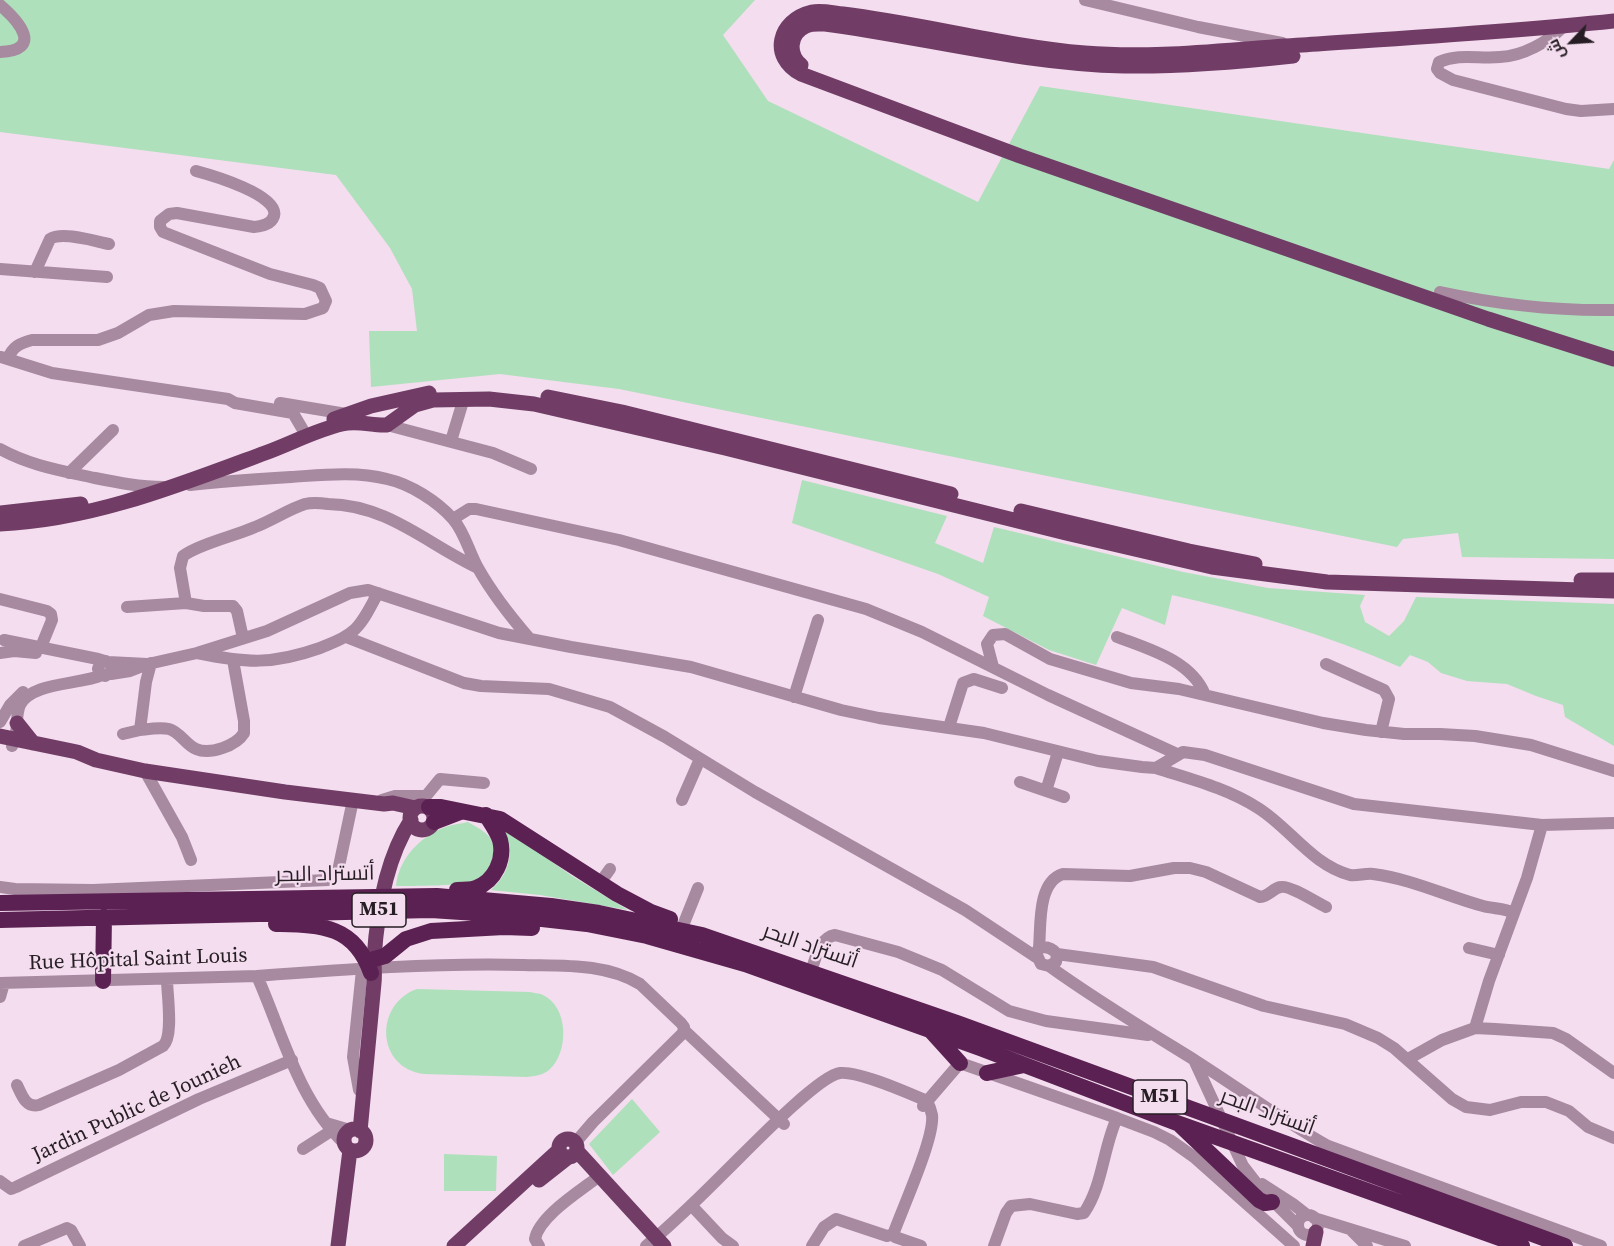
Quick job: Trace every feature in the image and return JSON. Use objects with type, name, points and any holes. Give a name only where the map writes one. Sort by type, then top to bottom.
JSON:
[{"type":"highway","points":[[419,817],[460,812],[486,815],[510,824],[600,883],[651,912],[694,927],[702,935]]},
{"type":"highway","points":[[413,896],[419,890],[476,889],[491,878],[500,864],[501,847],[495,829],[486,815]]},
{"type":"highway","name":"أتستراد البحر","points":[[7,895],[99,903],[170,916],[430,910],[587,924],[647,936],[713,954],[931,1031],[1177,1123],[1522,1246]]},
{"type":"highway","name":"أتستراد البحر","points":[[0,920],[99,903],[413,896],[472,898],[599,913],[702,935],[811,971],[1565,1246]]},
{"type":"highway","points":[[99,903],[103,981]]},
{"type":"highway","points":[[170,916],[213,923],[324,927],[335,930],[354,943],[370,966],[399,943],[420,933],[504,927],[568,929],[587,924]]},
{"type":"highway","points":[[931,1031],[960,1063]]},
{"type":"highway","points":[[987,1073],[1024,1065]]},
{"type":"highway","points":[[1177,1123],[1259,1200],[1265,1203],[1272,1202]]},
{"type":"highway","points":[[1396,1184],[1458,1194]]},
{"type":"highway","points":[[1526,1220],[1575,1246]]},
{"type":"main road","points":[[1614,30],[1122,55],[1085,53],[824,11],[805,15],[789,25],[784,32],[781,49],[787,64],[801,74],[954,133],[1488,319],[1614,359]]},
{"type":"main road","points":[[1614,21],[1559,31],[1244,61],[1124,66],[1021,56],[825,24],[805,26],[794,36],[792,48],[793,56],[807,69],[1024,148],[1490,310],[1614,349]]},
{"type":"main road","points":[[0,513],[93,502],[223,461],[346,414],[393,400],[433,392],[470,389],[502,391],[584,403],[1124,536],[1274,567],[1382,576],[1614,580]]},
{"type":"main road","points":[[0,524],[61,518],[117,504],[209,474],[343,424],[356,422],[387,425],[410,408],[423,402],[464,398],[534,404],[585,415],[1212,567],[1327,582],[1614,591]]},
{"type":"main road","points":[[393,400],[401,416]]},
{"type":"main road","points":[[9,738],[77,752],[96,760]]},
{"type":"main road","points":[[9,738],[75,759],[96,760],[145,771],[285,792],[393,803],[419,817],[399,841],[387,876],[370,966],[366,1048],[338,1246]]},
{"type":"main road","points":[[347,1246],[353,1139],[366,1048]]},
{"type":"main road","points":[[570,1150],[594,1180],[656,1244]]},
{"type":"main road","points":[[570,1150],[656,1244]]},
{"type":"main road","points":[[454,1246],[570,1150]]},
{"type":"main road","points":[[466,1246],[570,1150]]},
{"type":"street","points":[[1085,0],[1198,27],[1295,45]]},
{"type":"street","points":[[0,5],[20,26],[25,35],[25,42],[21,47],[13,51],[0,52]]},
{"type":"street","points":[[1559,31],[1518,54],[1502,57],[1451,57],[1439,62],[1437,69],[1440,74],[1453,80],[1566,109],[1581,111],[1614,109]]},
{"type":"street","points":[[196,171],[226,180],[256,194],[271,204],[274,216],[263,226],[254,227],[177,213],[170,214],[164,216],[160,221],[163,232],[270,274],[320,288],[326,302],[323,308],[304,314],[161,312],[142,318],[118,333],[98,340],[22,342],[4,358],[52,373],[228,399],[281,403],[346,414]]},
{"type":"street","points":[[35,272],[50,239],[54,236],[62,235],[109,244]]},
{"type":"street","points":[[0,269],[107,277]]},
{"type":"street","points":[[1440,292],[1469,298],[1539,306],[1614,310]]},
{"type":"street","points":[[451,441],[464,398]]},
{"type":"street","points":[[228,399],[235,403],[293,413],[303,430]]},
{"type":"street","points":[[387,425],[493,453],[531,469]]},
{"type":"street","points":[[69,473],[113,430]]},
{"type":"street","points":[[0,449],[31,464],[129,486],[167,487],[332,475],[369,476],[388,479],[408,486],[430,499],[453,519],[467,542],[478,568],[507,612],[529,638]]},
{"type":"street","points":[[0,458],[14,457]]},
{"type":"street","points":[[186,603],[180,568],[183,556],[313,503],[376,511],[478,568]]},
{"type":"street","points":[[453,519],[469,509],[476,509],[619,540],[866,609],[922,633],[1048,695],[1177,754]]},
{"type":"street","points":[[2,639],[41,647],[104,669],[130,671],[149,664],[197,654],[294,620],[350,593],[368,590],[481,627],[571,647],[691,667],[869,716],[949,726],[1059,752],[1125,765],[1156,768],[1210,785],[1257,807],[1318,859],[1352,875],[1371,873],[1398,879],[1485,907],[1506,909],[1514,913]]},
{"type":"street","points":[[197,654],[266,662],[289,658],[346,637],[355,630],[378,593]]},
{"type":"street","points":[[0,600],[47,611],[51,614],[41,647]]},
{"type":"street","points":[[127,608],[186,603],[204,606],[233,606],[237,610],[243,638]]},
{"type":"street","points":[[794,697],[818,620]]},
{"type":"street","points":[[993,667],[987,644],[993,635],[1005,634],[1050,659],[1131,683],[1205,695],[1323,723],[1381,732],[1475,736],[1531,745],[1614,771]]},
{"type":"street","points":[[346,637],[464,683],[549,689],[610,707],[1037,952]]},
{"type":"street","points":[[1118,637],[1161,654],[1187,670],[1201,686],[1205,695]]},
{"type":"street","points":[[1,653],[6,648],[2,639]]},
{"type":"street","points":[[123,734],[140,730],[170,729],[195,749],[202,751],[224,747],[237,741],[245,728],[228,659],[221,652],[222,645]]},
{"type":"street","points":[[1,653],[27,651],[87,662],[104,669]]},
{"type":"street","points":[[140,730],[149,664]]},
{"type":"street","points":[[1326,664],[1384,690],[1389,699],[1381,732]]},
{"type":"street","points":[[0,722],[16,698],[31,687],[40,683],[83,677],[104,669]]},
{"type":"street","points":[[9,738],[21,702],[32,693],[45,688],[86,681],[104,669]]},
{"type":"street","points":[[949,726],[963,683],[974,679],[1002,688]]},
{"type":"street","points":[[1046,791],[1059,752]]},
{"type":"street","points":[[1156,768],[1177,754],[1189,752],[1205,755],[1354,804],[1542,825],[1614,823]]},
{"type":"street","points":[[682,800],[700,759]]},
{"type":"street","points":[[145,771],[182,837],[191,860]]},
{"type":"street","points":[[380,803],[395,796],[426,796],[437,780],[444,778],[484,783]]},
{"type":"street","points":[[1020,782],[1064,797]]},
{"type":"street","points":[[99,903],[328,880],[336,876],[338,871],[353,800]]},
{"type":"street","points":[[1475,1028],[1542,825]]},
{"type":"street","points":[[1326,907],[1287,887],[1278,888],[1268,896],[1260,897],[1206,872],[1190,868],[1174,868],[1130,876],[1063,874],[1053,878],[1047,888],[1037,952],[1041,963],[1049,966],[1152,1036],[1299,1130],[1328,1146],[1601,1246]]},
{"type":"street","points":[[600,883],[610,869]]},
{"type":"street","points":[[684,923],[698,888]]},
{"type":"street","points":[[811,971],[824,942],[835,935],[898,952],[942,970],[1009,1011],[1047,1021],[1152,1036]]},
{"type":"street","points":[[1037,952],[1049,947],[1056,954],[1153,967],[1263,1006],[1345,1024],[1378,1038],[1408,1059],[1452,1099],[1466,1107],[1490,1110],[1521,1102],[1546,1102],[1569,1111],[1588,1127],[1614,1138]]},
{"type":"street","points":[[1469,948],[1499,955]]},
{"type":"street","points":[[1049,966],[1056,962],[1056,954]]},
{"type":"street","points":[[257,976],[370,966],[420,965],[570,966],[601,969],[621,974],[640,984],[681,1023],[684,1030],[781,1122]]},
{"type":"street","points":[[359,1090],[353,1057],[370,966]]},
{"type":"street","name":"Rue Hôpital Saint Louis","points":[[2,983],[257,976],[307,1094],[328,1127]]},
{"type":"street","points":[[17,1085],[26,1103],[34,1107],[119,1070],[164,1046],[169,1033],[167,980]]},
{"type":"street","points":[[0,997],[2,983]]},
{"type":"street","points":[[1408,1059],[1442,1040],[1475,1028],[1553,1033],[1566,1039],[1614,1073]]},
{"type":"street","points":[[570,1150],[593,1122],[684,1030]]},
{"type":"street","name":"Jardin Public de Jounieh","points":[[0,1181],[11,1189],[16,1187],[199,1099],[292,1060]]},
{"type":"street","points":[[1194,1061],[1243,1166],[1272,1202],[1305,1233]]},
{"type":"street","points":[[924,1104],[960,1063],[1154,1132],[1305,1233]]},
{"type":"street","points":[[656,1244],[781,1122],[838,1076],[924,1104]]},
{"type":"street","points":[[891,1235],[925,1133],[927,1116],[924,1104]]},
{"type":"street","points":[[994,1246],[1006,1213],[1011,1206],[1030,1204],[1077,1214],[1085,1211],[1096,1188],[1111,1130],[1117,1118]]},
{"type":"street","points":[[303,1149],[328,1127],[353,1139]]},
{"type":"street","points":[[539,1246],[535,1239],[536,1232],[552,1213],[594,1180]]},
{"type":"street","points":[[1255,1182],[1268,1187],[1305,1233]]},
{"type":"street","points":[[693,1207],[722,1238],[733,1246]]},
{"type":"street","points":[[813,1246],[824,1227],[836,1219],[921,1246]]},
{"type":"street","points":[[1305,1233],[1331,1222],[1405,1246]]},
{"type":"street","points":[[24,1246],[67,1228],[71,1230],[80,1246]]},
{"type":"street","points":[[1351,1230],[1366,1246]]},
{"type":"street","points":[[891,1235],[906,1246]]},
{"type":"green space","points":[[0,0],[755,0],[723,35],[768,101],[978,202],[1040,86],[1609,169],[1614,160],[1614,559],[1462,557],[1458,533],[1403,539],[1397,547],[619,389],[500,374],[371,387],[369,331],[417,331],[412,289],[390,248],[336,175],[0,132]]},
{"type":"green space","points":[[802,480],[947,516],[935,543],[983,563],[994,527],[1183,572],[1268,588],[1365,595],[1360,606],[1365,622],[1389,636],[1404,621],[1416,597],[1614,604],[1614,746],[1565,717],[1563,705],[1507,684],[1467,681],[1441,673],[1428,662],[1410,655],[1400,667],[1288,625],[1172,595],[1165,625],[1122,608],[1096,665],[1049,650],[983,616],[989,597],[938,574],[792,523]]},
{"type":"green space","points":[[468,822],[487,835],[493,844],[493,860],[490,868],[482,877],[461,884],[396,886],[401,868],[416,845],[440,829]]},
{"type":"green space","points":[[504,828],[572,876],[628,910],[540,895],[491,890],[502,878],[508,863],[509,848],[503,833]]},
{"type":"green space","points":[[417,989],[529,992],[543,995],[552,1001],[562,1020],[563,1042],[556,1062],[544,1073],[527,1077],[424,1074],[408,1069],[397,1060],[389,1048],[386,1035],[393,1008],[403,997]]},
{"type":"green space","points":[[632,1099],[660,1132],[613,1175],[589,1144]]},
{"type":"green space","points":[[444,1154],[497,1156],[496,1191],[444,1191]]}]
